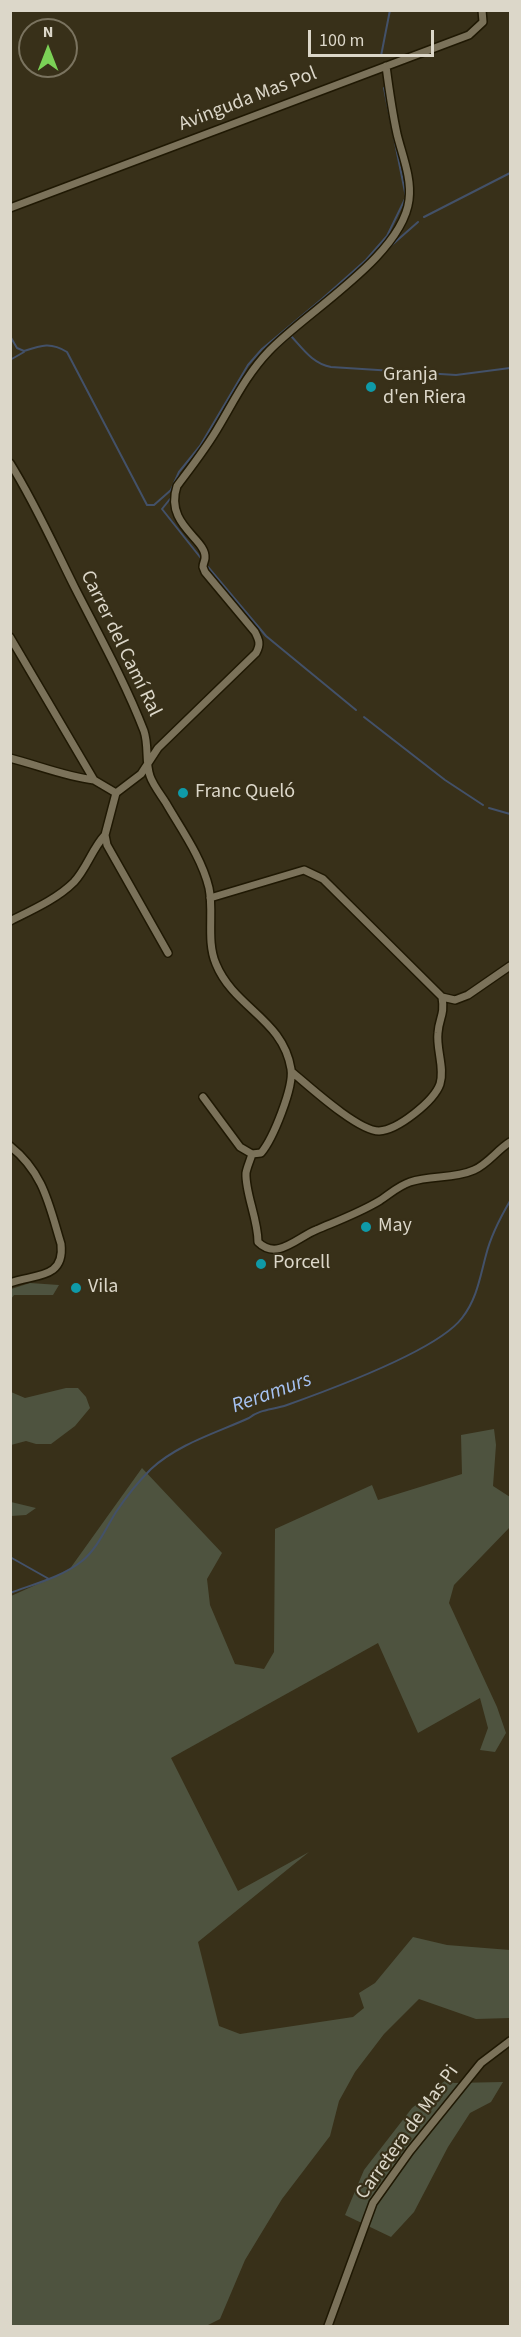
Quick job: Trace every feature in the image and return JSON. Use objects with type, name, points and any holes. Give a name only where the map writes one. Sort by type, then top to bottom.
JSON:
[{"type":"street","name":"Avinguda Mas Pol","points":[[10,208],[469,35],[483,22],[482,10]]},
{"type":"street","points":[[168,952],[107,845],[105,836],[116,793],[141,774],[158,748],[260,647],[255,632],[205,572],[204,552],[182,524],[174,504],[175,494],[177,486],[218,428],[252,369],[271,348],[365,267],[383,249],[401,225],[409,201],[410,188],[396,132],[386,66]]},
{"type":"street","name":"Carrer del Camí Ral","points":[[10,463],[121,680],[145,733],[150,777],[188,840],[199,863],[209,888],[214,961],[222,978],[237,998],[261,1015],[272,1028],[281,1043],[292,1072]]},
{"type":"street","points":[[10,637],[94,780]]},
{"type":"street","points":[[10,758],[77,778],[94,780],[116,793]]},
{"type":"street","points":[[10,921],[45,903],[75,882],[105,836]]},
{"type":"street","points":[[210,898],[304,870],[323,879],[442,997],[455,1000],[468,995],[510,966]]},
{"type":"street","points":[[203,1097],[240,1147],[252,1154],[261,1153],[277,1127],[292,1072],[358,1125],[380,1131],[404,1122],[426,1103],[440,1084],[438,1033],[444,1011],[442,997]]},
{"type":"street","points":[[252,1154],[246,1171],[246,1179],[258,1225],[258,1242],[263,1247],[271,1249],[282,1248],[312,1231],[346,1218],[409,1182],[425,1177],[457,1175],[473,1171],[510,1142]]},
{"type":"street","points":[[10,1146],[28,1162],[38,1176],[62,1244],[63,1254],[60,1263],[49,1273],[10,1283]]},
{"type":"street","name":"Carretera de Mas Pi","points":[[328,2326],[373,2203],[410,2151],[481,2063],[510,2041]]},
{"type":"green space","points":[[30,1283],[59,1285],[53,1295],[14,1295],[11,1299],[11,1289]]},
{"type":"green space","points":[[66,1388],[78,1388],[86,1397],[90,1408],[75,1426],[51,1444],[26,1441],[11,1445],[11,1392],[25,1398]]},
{"type":"green space","points":[[494,1429],[496,1445],[493,1486],[510,1497],[510,1527],[454,1585],[449,1603],[497,1707],[506,1733],[495,1752],[480,1750],[488,1728],[480,1698],[418,1733],[378,1643],[171,1758],[238,1891],[309,1852],[198,1942],[219,2026],[240,2034],[353,2017],[364,2008],[359,1993],[375,1983],[413,1937],[447,1945],[510,1950],[510,2018],[476,2019],[419,1999],[384,2034],[355,2072],[339,2101],[330,2136],[282,2199],[245,2260],[220,2319],[206,2326],[11,2326],[11,1596],[69,1570],[142,1468],[222,1553],[207,1579],[210,1605],[235,1664],[264,1669],[274,1652],[275,1529],[372,1485],[378,1500],[462,1474],[461,1435]]},
{"type":"green space","points":[[11,1502],[36,1508],[26,1515],[11,1516]]},
{"type":"green space","points":[[447,2079],[454,2083],[503,2082],[491,2102],[470,2113],[448,2147],[414,2212],[391,2237],[345,2215],[364,2170],[412,2108]]},
{"type":"waterway","points":[[381,56],[390,10]]},
{"type":"waterway","points":[[10,336],[17,348],[24,351],[46,346],[67,352],[147,505],[154,505],[171,490],[179,472],[200,446],[248,365],[262,349],[366,260],[387,236],[406,197],[384,88]]},
{"type":"waterway","points":[[424,217],[510,173]]},
{"type":"waterway","points":[[385,251],[418,222]]},
{"type":"waterway","points":[[276,349],[312,317]]},
{"type":"waterway","points":[[291,336],[319,363],[331,367],[456,375],[510,368]]},
{"type":"waterway","points":[[10,360],[24,352]]},
{"type":"waterway","points":[[170,499],[162,509],[200,557]]},
{"type":"waterway","points":[[208,567],[266,636],[356,710]]},
{"type":"waterway","points":[[364,717],[445,780],[483,805]]},
{"type":"waterway","points":[[489,808],[510,814]]},
{"type":"waterway","name":"Reramurs","points":[[10,1593],[57,1576],[82,1561],[97,1544],[116,1512],[137,1484],[151,1469],[173,1453],[258,1413],[282,1407],[354,1380],[407,1356],[449,1331],[462,1318],[471,1303],[490,1241],[510,1201]]},
{"type":"waterway","points":[[10,1557],[49,1579]]},
{"type":"place","name":"Granja d'en Riera","points":[[371,387]]},
{"type":"place","name":"Franc Queló","points":[[183,793]]},
{"type":"place","name":"May","points":[[366,1227]]},
{"type":"place","name":"Porcell","points":[[261,1264]]},
{"type":"place","name":"Vila","points":[[76,1288]]}]
